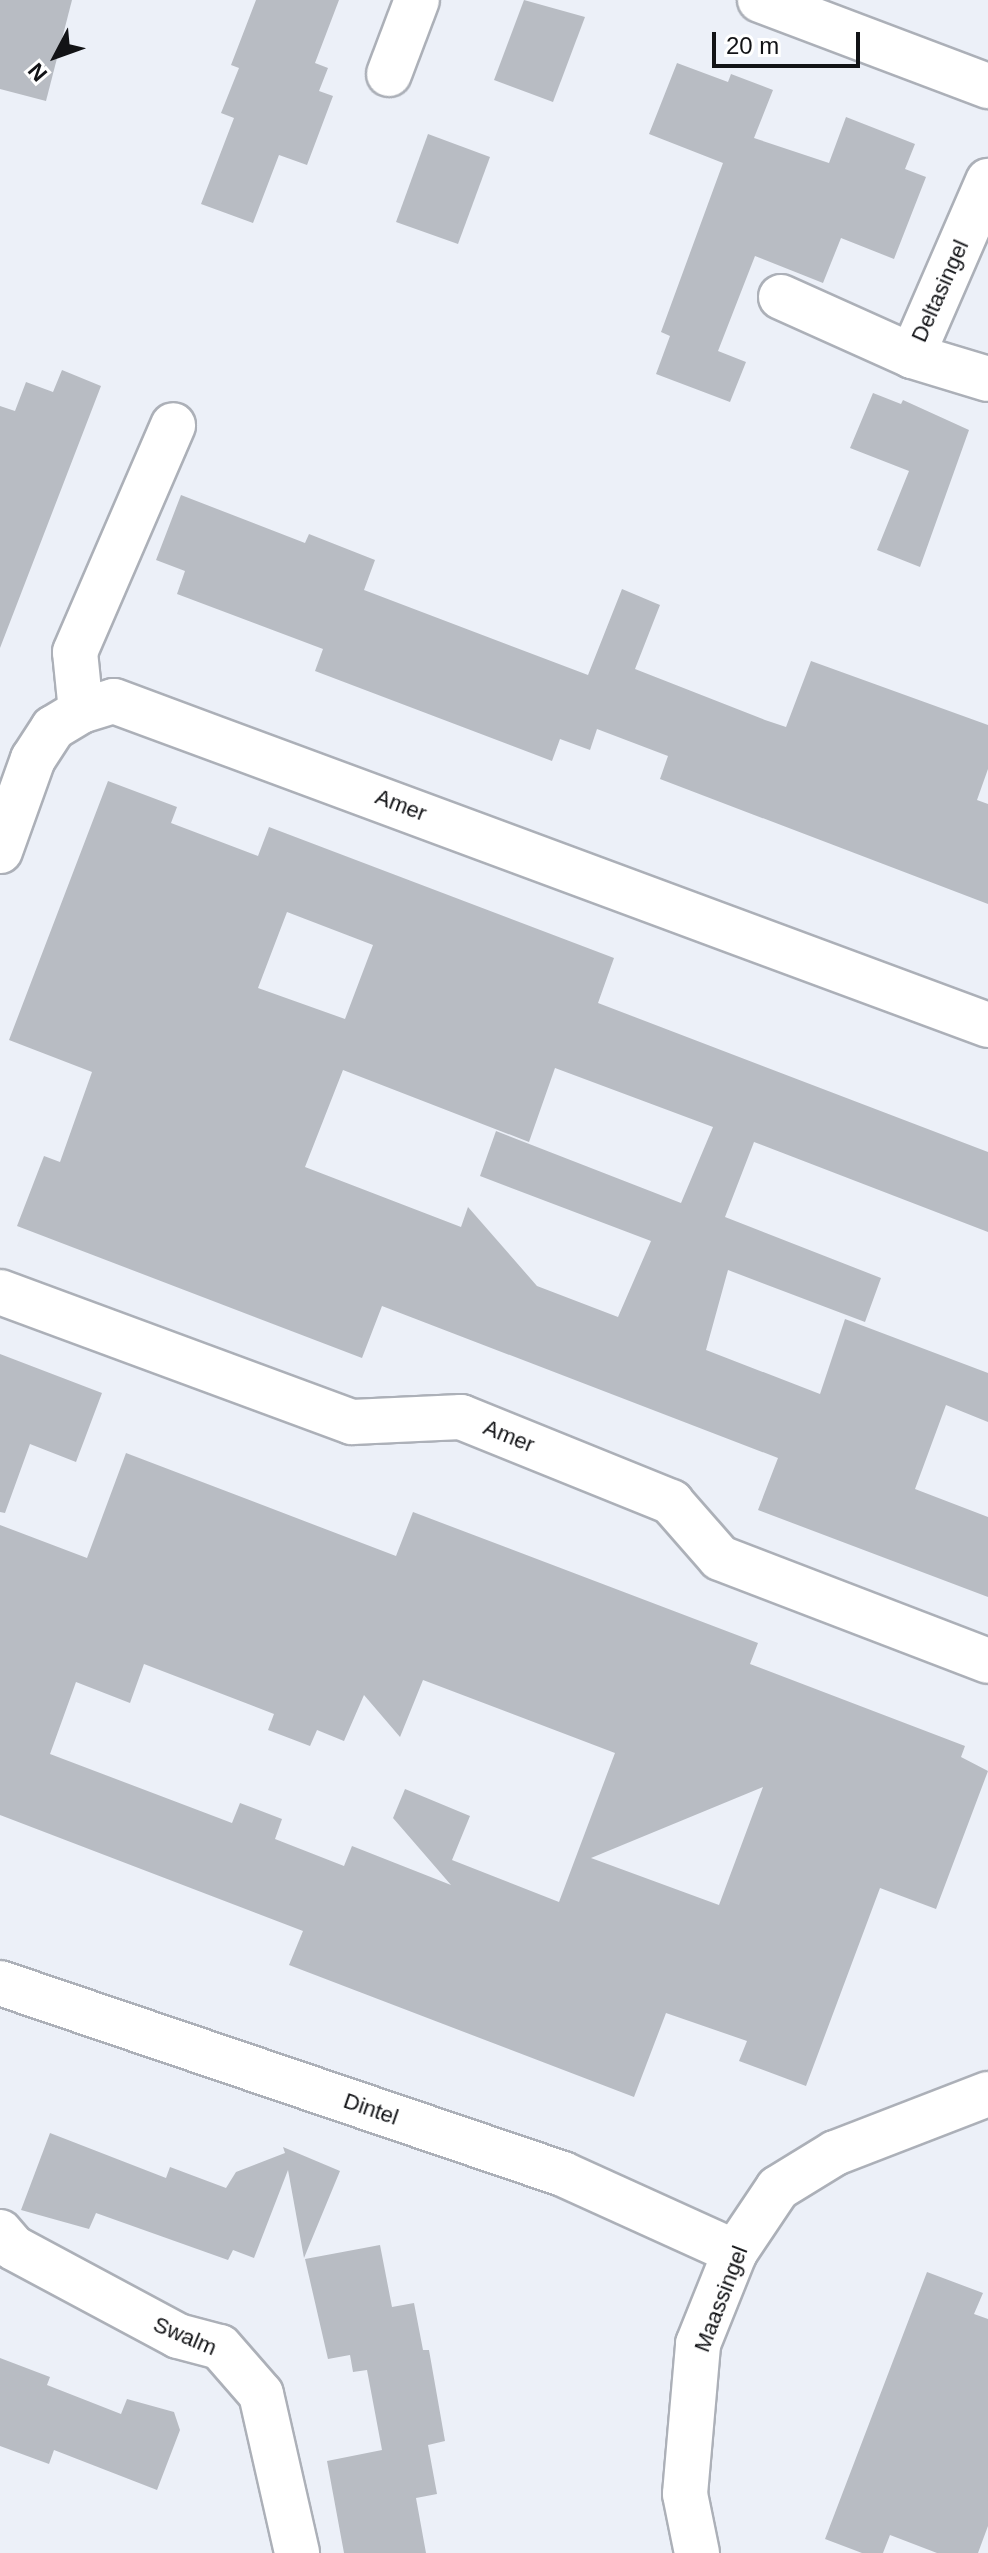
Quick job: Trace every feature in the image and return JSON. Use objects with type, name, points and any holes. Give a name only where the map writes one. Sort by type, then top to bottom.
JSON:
[{"type":"street","points":[[389,74],[417,0]]},
{"type":"street","points":[[760,0],[988,86]]},
{"type":"street","name":"Deltasingel","points":[[912,356],[988,181]]},
{"type":"street","name":"Deltasingel","points":[[781,297],[912,356],[988,379]]},
{"type":"street","points":[[81,711],[75,652],[173,425]]},
{"type":"street","name":"Amer","points":[[0,851],[33,759],[53,728],[81,711],[114,701],[139,707],[988,1025]]},
{"type":"street","name":"Amer","points":[[0,1292],[352,1422],[461,1417],[671,1502],[720,1558],[988,1661]]},
{"type":"street","name":"Dintel","points":[[0,1983],[563,2174],[735,2252]]},
{"type":"street","name":"Maassingel","points":[[697,2553],[685,2494],[698,2344],[735,2252],[778,2188],[835,2153],[988,2094]]},
{"type":"street","name":"Swalm","points":[[0,2232],[14,2248],[178,2336],[220,2347],[261,2394],[297,2553]]},
{"type":"building","points":[[0,0],[72,0],[46,101],[0,89]]},
{"type":"building","points":[[256,0],[339,0],[315,63],[328,68],[319,91],[333,96],[307,165],[279,155],[253,223],[201,204],[234,118],[221,113],[239,68],[231,65]]},
{"type":"building","points":[[524,0],[585,17],[553,102],[494,80]]},
{"type":"building","points":[[677,63],[728,82],[731,74],[773,90],[754,138],[829,163],[846,117],[915,144],[905,169],[926,177],[894,259],[841,238],[823,283],[755,256],[718,351],[746,362],[730,402],[656,374],[670,336],[661,332],[723,163],[649,134]]},
{"type":"building","points":[[428,134],[490,157],[458,244],[396,222]]},
{"type":"building","points":[[62,370],[101,386],[0,648],[0,406],[15,411],[26,382],[53,392]]},
{"type":"building","points":[[873,393],[901,404],[903,400],[969,430],[920,567],[877,550],[909,471],[850,448]]},
{"type":"building","points":[[181,495],[305,543],[309,534],[375,560],[364,590],[588,675],[622,589],[660,605],[635,669],[765,720],[786,727],[811,661],[988,725],[988,769],[977,800],[988,804],[988,904],[660,779],[668,756],[597,729],[590,750],[560,739],[552,761],[315,671],[323,649],[177,594],[185,571],[156,560]]},
{"type":"building","points":[[108,781],[177,807],[171,823],[258,856],[269,827],[614,958],[598,1003],[988,1152],[988,1232],[754,1142],[725,1217],[881,1278],[865,1322],[728,1270],[706,1350],[820,1394],[845,1319],[988,1373],[988,1422],[946,1405],[915,1489],[988,1517],[988,1597],[758,1510],[778,1458],[382,1306],[362,1358],[17,1226],[44,1156],[60,1162],[92,1072],[9,1040]],"holes":[[[287,912],[373,945],[345,1019],[258,988]],[[555,1068],[713,1127],[681,1203],[496,1131],[480,1176],[651,1241],[618,1317],[537,1286],[468,1207],[461,1227],[305,1167],[343,1070],[529,1142]]]},
{"type":"building","points":[[0,1354],[102,1393],[76,1462],[30,1444],[5,1513],[0,1512]]},
{"type":"building","points":[[126,1453],[396,1556],[413,1512],[758,1643],[750,1664],[965,1746],[961,1757],[988,1771],[936,1909],[880,1888],[806,2086],[739,2061],[747,2041],[666,2013],[634,2097],[289,1965],[303,1931],[0,1815],[0,1525],[87,1558]],"holes":[[[144,1664],[274,1714],[268,1730],[310,1746],[317,1730],[344,1741],[364,1695],[400,1737],[423,1680],[615,1753],[559,1902],[452,1860],[470,1816],[405,1789],[393,1818],[451,1885],[352,1846],[344,1866],[275,1839],[282,1819],[240,1803],[232,1823],[50,1754],[76,1682],[130,1703]],[[763,1787],[719,1905],[591,1858]]]},
{"type":"building","points":[[50,2133],[166,2178],[170,2167],[226,2188],[236,2172],[285,2153],[283,2147],[340,2171],[304,2258],[288,2170],[254,2258],[233,2250],[228,2260],[96,2213],[89,2229],[21,2210]]},
{"type":"building","points":[[380,2245],[392,2307],[414,2303],[423,2350],[429,2350],[445,2441],[428,2445],[437,2494],[416,2498],[426,2553],[344,2553],[327,2461],[382,2450],[367,2370],[353,2372],[350,2355],[328,2359],[305,2259]]},
{"type":"building","points":[[927,2272],[983,2293],[974,2314],[988,2319],[988,2526],[978,2553],[937,2553],[890,2535],[883,2553],[862,2553],[825,2539]]},
{"type":"building","points":[[0,2358],[50,2377],[47,2385],[121,2414],[127,2399],[174,2412],[180,2430],[157,2490],[54,2450],[49,2464],[0,2446]]}]
